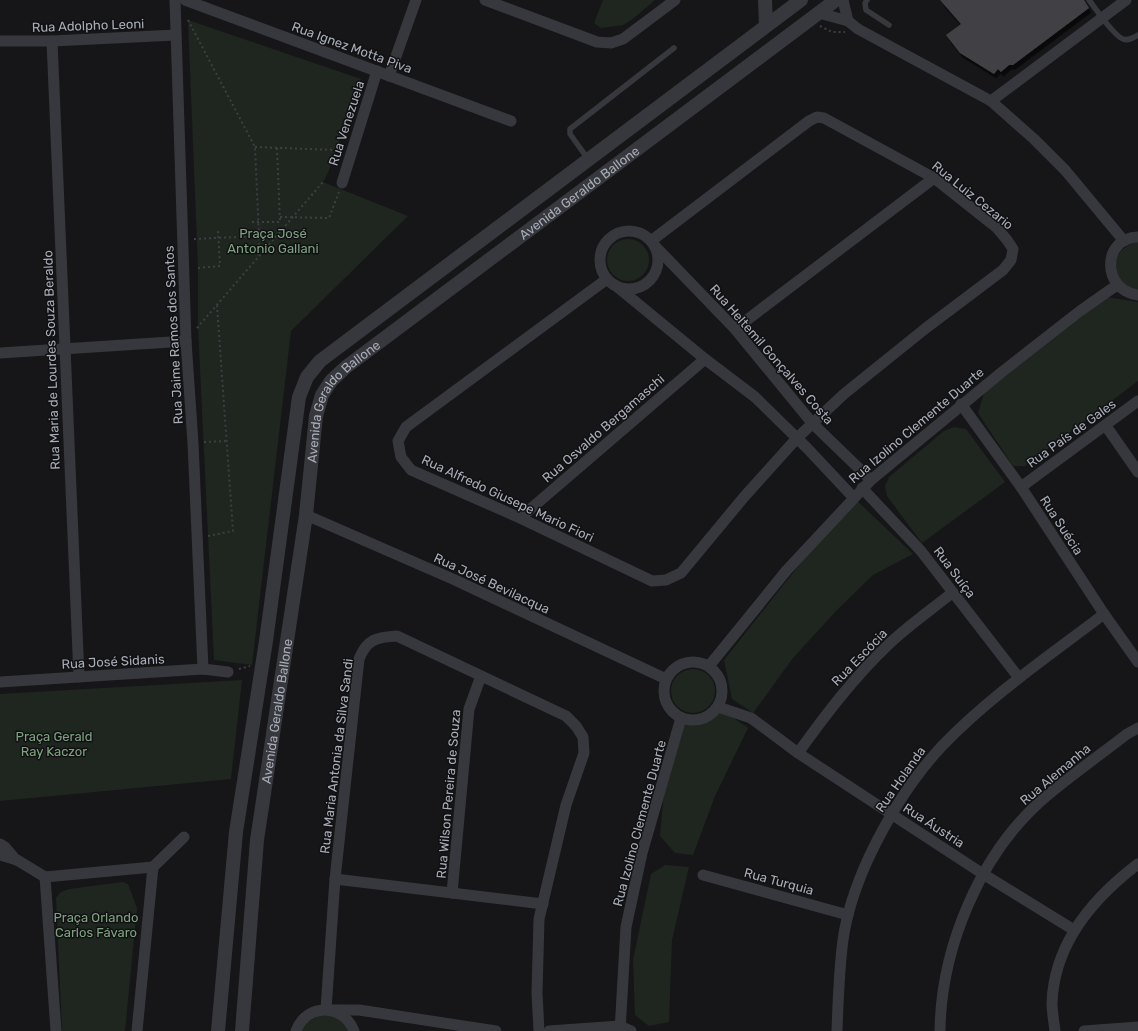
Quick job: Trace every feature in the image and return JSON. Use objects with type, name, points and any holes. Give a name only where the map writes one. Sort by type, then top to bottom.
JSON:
[{"type":"street","name":"Rua Jaime Ramos dos Santos","points":[[175,0],[186,340],[193,443],[203,669]]},
{"type":"street","name":"Rua Ignez Motta Piva","points":[[184,0],[511,121]]},
{"type":"street","points":[[389,76],[416,0]]},
{"type":"street","points":[[485,0],[597,42],[611,43],[623,39],[675,0]]},
{"type":"street","points":[[765,0],[766,26]]},
{"type":"street","name":"Avenida Geraldo Ballone","points":[[218,1031],[236,832],[262,666],[299,397],[307,377],[320,361],[801,0]]},
{"type":"street","name":"Avenida Geraldo Ballone","points":[[242,1031],[257,840],[306,515],[316,416],[322,395],[331,381],[352,362],[836,0]]},
{"type":"street","points":[[843,0],[848,22]]},
{"type":"street","points":[[991,101],[1126,0]]},
{"type":"street","points":[[819,13],[848,22],[858,29],[991,101],[1034,139],[1065,170],[1124,241]]},
{"type":"street","name":"Rua Adolpho Leoni","points":[[0,41],[52,41],[176,35]]},
{"type":"street","name":"Rua Maria de Lourdes Souza Beraldo","points":[[52,41],[79,677]]},
{"type":"street","name":"Rua Venezuela","points":[[342,183],[377,71]]},
{"type":"street","name":"Rua Luiz Cezario","points":[[653,243],[809,120],[817,117],[824,118],[934,178],[997,228],[1007,240],[1012,249],[1011,260],[1003,270],[926,328],[844,394],[797,438]]},
{"type":"street","points":[[735,329],[934,178]]},
{"type":"street","points":[[611,282],[624,288],[634,289],[643,286],[656,272],[658,254],[653,243],[643,234],[634,231],[624,231],[614,235],[606,242],[600,261],[602,270],[611,282],[705,359],[755,397],[812,452],[853,497]]},
{"type":"street","points":[[1138,237],[1124,241],[1118,246],[1110,261],[1110,269],[1117,285],[1131,294],[1138,295]]},
{"type":"street","name":"Rua Heltemil Gonçalves Costa","points":[[653,243],[735,329],[813,424],[870,480]]},
{"type":"street","name":"Rua Alfredo Giusepe Mario Fiori","points":[[611,282],[406,426],[398,441],[401,457],[411,470],[520,518],[652,581],[666,580],[681,574],[744,497],[797,438]]},
{"type":"street","name":"Rua Izolino Clemente Duarte","points":[[709,666],[786,571],[870,480],[961,404],[1080,311],[1117,285]]},
{"type":"street","points":[[0,353],[186,340]]},
{"type":"street","name":"Rua Osvaldo Bergamaschi","points":[[520,518],[705,359]]},
{"type":"street","name":"Rua País de Gales","points":[[1021,487],[1138,401]]},
{"type":"street","name":"Rua Suécia","points":[[961,404],[1021,487],[1104,614],[1138,662]]},
{"type":"street","points":[[1106,426],[1138,472]]},
{"type":"street","name":"Rua Suíça","points":[[862,488],[921,551],[1019,678]]},
{"type":"street","name":"Rua José Bevilacqua","points":[[306,515],[456,580],[666,678]]},
{"type":"street","name":"Rua Escócia","points":[[798,753],[822,719],[857,676],[891,642],[952,593]]},
{"type":"street","name":"Rua Holanda","points":[[837,1031],[843,940],[848,915],[860,877],[877,840],[892,814],[916,777],[941,747],[985,706],[1019,678],[1104,614]]},
{"type":"street","name":"Rua Maria Antonia da Silva Sandi","points":[[329,1010],[335,879],[359,659],[364,648],[372,640],[384,636],[397,636],[566,716],[576,726],[583,737],[584,753],[566,805],[539,919],[537,993],[539,1031]]},
{"type":"street","points":[[700,662],[709,666],[716,672],[721,680],[723,690],[722,699],[718,707],[704,718],[695,720],[681,718],[669,708],[665,701],[664,694],[666,678],[672,670],[680,664],[700,662]]},
{"type":"street","name":"Rua José Sidanis","points":[[0,682],[203,669],[228,672]]},
{"type":"street","name":"Rua Wilson Pereira de Souza","points":[[452,893],[469,709],[481,676]]},
{"type":"street","name":"Rua Áustria","points":[[718,707],[751,718],[798,753],[983,874],[1074,930]]},
{"type":"street","name":"Rua Izolino Clemente Duarte","points":[[620,1029],[626,927],[642,853],[681,718]]},
{"type":"street","name":"Rua Alemanha","points":[[940,1031],[946,982],[955,939],[972,896],[995,855],[1016,828],[1043,799],[1127,734],[1138,728]]},
{"type":"street","points":[[0,855],[17,860],[45,877],[153,867],[184,837]]},
{"type":"street","points":[[0,844],[5,847],[17,860]]},
{"type":"street","points":[[1055,1031],[1052,1004],[1056,976],[1074,930],[1084,915],[1109,888],[1138,864]]},
{"type":"street","points":[[137,1031],[153,867]]},
{"type":"street","name":"Rua Turquia","points":[[703,876],[848,915]]},
{"type":"street","points":[[45,877],[56,1031]]},
{"type":"street","points":[[335,879],[543,904]]},
{"type":"street","points":[[296,1031],[301,1021],[308,1014],[317,1010],[359,1010],[496,1031]]},
{"type":"street","points":[[329,1010],[343,1015],[351,1024],[354,1031]]},
{"type":"street","points":[[1084,1031],[1138,1027]]},
{"type":"street","points":[[549,1031],[620,1029],[631,1031]]},
{"type":"lane","points":[[867,0],[865,3],[866,10],[888,25]]},
{"type":"lane","points":[[1089,0],[1114,34],[1123,39],[1130,39],[1138,35]]},
{"type":"lane","points":[[589,159],[570,134],[570,130],[674,48]]},
{"type":"path","points":[[188,20],[255,147],[259,236],[258,257]]},
{"type":"path","points":[[255,147],[336,150]]},
{"type":"path","points":[[252,222],[280,222],[277,148]]},
{"type":"path","points":[[186,340],[323,182]]},
{"type":"path","points":[[280,217],[329,218],[342,183]]},
{"type":"path","points":[[198,268],[220,266],[218,230]]},
{"type":"path","points":[[183,240],[259,236],[276,237]]},
{"type":"path","points":[[197,538],[233,531],[217,306]]},
{"type":"path","points":[[193,443],[227,441]]},
{"type":"path","points":[[228,672],[258,664],[262,666]]},
{"type":"green space","points":[[603,0],[655,0],[634,18],[623,25],[601,28],[594,23]]},
{"type":"green space","name":"Praça José Antonio Gallani","points":[[188,20],[361,79],[328,173],[323,182],[408,216],[291,331],[252,665],[214,660],[198,327],[198,268]]},
{"type":"green space","points":[[624,239],[632,239],[643,245],[649,256],[649,264],[643,275],[632,281],[624,281],[613,275],[607,264],[607,256],[613,245]]},
{"type":"green space","points":[[1138,242],[1138,290],[1124,285],[1115,267],[1118,256],[1122,251],[1126,247]]},
{"type":"green space","points":[[1106,297],[1138,302],[1138,381],[1025,466],[1013,466],[978,413],[984,393]]},
{"type":"green space","points":[[954,427],[966,429],[1005,482],[922,543],[887,496],[885,486],[889,477],[944,431]]},
{"type":"green space","points":[[853,497],[913,554],[873,575],[837,610],[793,658],[753,713],[732,699],[724,660]]},
{"type":"green space","points":[[689,669],[697,669],[702,670],[709,675],[714,682],[714,700],[709,707],[702,712],[689,713],[681,710],[674,703],[671,695],[671,687],[674,679],[681,672]]},
{"type":"green space","name":"Praça Gerald Ray Kaczor","points":[[242,680],[231,779],[0,801],[0,694]]},
{"type":"green space","points":[[718,707],[748,728],[715,796],[693,855],[675,853],[660,836],[666,769],[681,718],[692,720],[701,719]]},
{"type":"green space","points":[[665,865],[689,867],[672,940],[669,1022],[649,1026],[635,1015],[633,960],[651,874]]},
{"type":"green space","name":"Praça Orlando Carlos Fávaro","points":[[123,882],[128,884],[137,908],[125,1031],[62,1031],[56,898],[61,892],[69,889]]},
{"type":"green space","points":[[322,1014],[338,1019],[344,1023],[349,1031],[301,1031],[307,1022]]},
{"type":"building","points":[[940,0],[1084,0],[1089,8],[1013,65],[1009,65],[1001,72],[998,69],[994,74],[960,53],[946,35],[961,24]]}]
